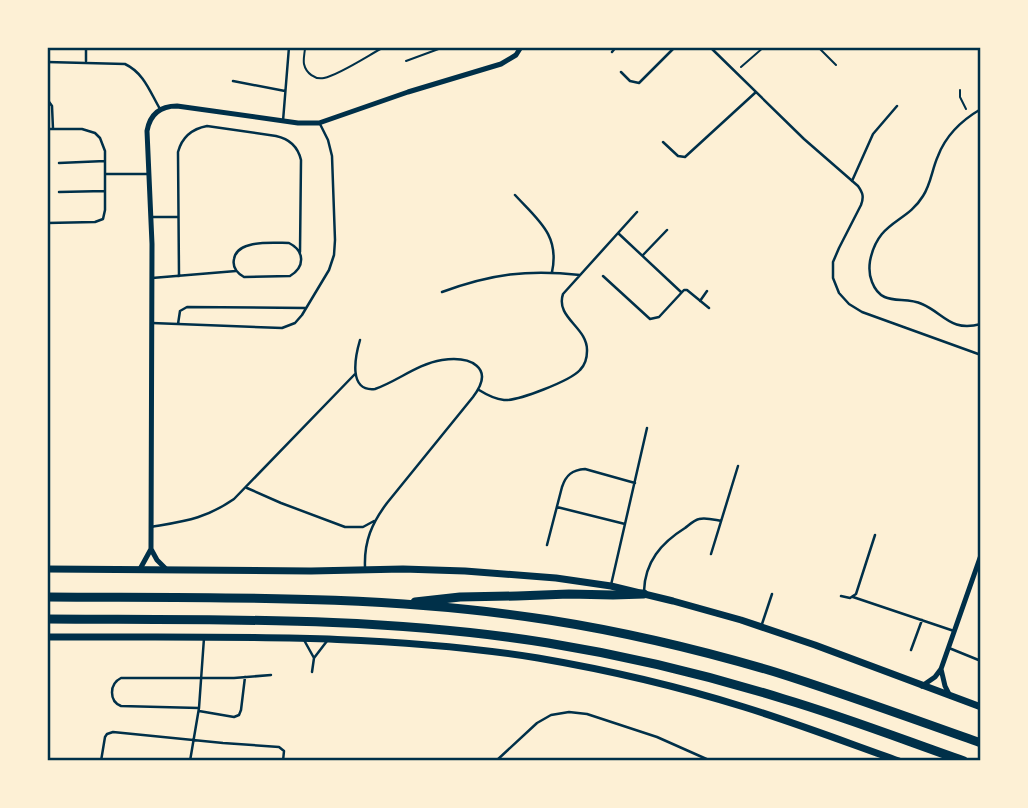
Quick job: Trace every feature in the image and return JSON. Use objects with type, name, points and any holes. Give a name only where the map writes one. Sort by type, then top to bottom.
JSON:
[{"type":"main road","points":[[406,604],[433,598],[644,594]]},
{"type":"main road","points":[[47,597],[316,598],[406,604],[549,620],[668,644],[739,662],[797,679],[981,743]]},
{"type":"main road","points":[[47,620],[318,621],[453,630],[548,643],[647,662],[740,685],[964,761]]},
{"type":"street","points":[[166,569],[151,549],[152,278],[147,131],[153,115],[168,106],[177,106],[299,123],[319,122],[501,64],[516,55],[521,47]]},
{"type":"street","points":[[140,569],[151,549]]},
{"type":"street","points":[[922,686],[941,669],[981,555]]},
{"type":"street","points":[[47,569],[434,570],[527,575],[611,586],[761,626],[981,707]]},
{"type":"street","points":[[47,637],[329,639],[411,643],[548,660],[621,674],[744,707],[899,761]]},
{"type":"street","points":[[941,669],[950,696]]},
{"type":"lane","points":[[86,47],[86,62]]},
{"type":"lane","points":[[283,121],[289,47]]},
{"type":"lane","points":[[612,52],[616,47]]},
{"type":"lane","points":[[621,72],[630,81],[639,83],[675,47]]},
{"type":"lane","points":[[710,47],[862,192],[864,198],[833,262],[833,278],[839,293],[849,304],[877,318],[981,355]]},
{"type":"lane","points":[[47,62],[125,64],[141,75],[160,109]]},
{"type":"lane","points":[[233,81],[285,91]]},
{"type":"lane","points":[[663,142],[678,156],[685,157],[756,92]]},
{"type":"lane","points":[[47,99],[52,106],[53,129]]},
{"type":"lane","points":[[852,181],[873,134],[897,106]]},
{"type":"lane","points":[[981,109],[956,128],[942,146],[922,198],[915,207],[884,230],[872,253],[869,267],[870,279],[876,291],[887,299],[921,303],[958,325],[981,324]]},
{"type":"lane","points":[[152,323],[282,328],[295,323],[302,315],[329,270],[335,248],[332,156],[319,122]]},
{"type":"lane","points":[[178,276],[178,152],[191,132],[207,126],[284,138],[295,147],[301,160],[301,266],[290,276],[248,278],[236,271],[233,262],[236,252],[248,244],[289,243],[296,246],[300,252]]},
{"type":"lane","points":[[47,130],[82,129],[95,133],[103,144],[105,161],[105,215],[100,221],[47,223]]},
{"type":"lane","points":[[59,163],[105,161]]},
{"type":"lane","points":[[105,174],[150,174]]},
{"type":"lane","points":[[59,192],[105,191]]},
{"type":"lane","points":[[515,195],[550,236],[555,260],[552,272]]},
{"type":"lane","points":[[479,390],[490,397],[517,399],[579,372],[585,363],[587,344],[583,334],[561,309],[560,301],[563,294],[637,212]]},
{"type":"lane","points":[[151,217],[178,218]]},
{"type":"lane","points":[[643,255],[667,230]]},
{"type":"lane","points":[[618,233],[681,292]]},
{"type":"lane","points":[[152,278],[236,271]]},
{"type":"lane","points":[[442,292],[496,275],[552,272],[580,275]]},
{"type":"lane","points":[[603,276],[650,319],[659,317],[684,290],[709,308]]},
{"type":"lane","points":[[700,301],[708,291]]},
{"type":"lane","points":[[178,324],[180,311],[187,307],[306,308]]},
{"type":"lane","points":[[360,340],[357,351],[357,381],[369,390],[429,363],[455,359],[477,365],[483,382],[374,521],[366,544],[365,570]]},
{"type":"lane","points":[[151,527],[190,521],[220,508],[247,487],[356,374]]},
{"type":"lane","points":[[611,586],[648,428]]},
{"type":"lane","points":[[711,554],[738,466]]},
{"type":"lane","points":[[547,545],[564,479],[570,473],[585,470],[635,483]]},
{"type":"lane","points":[[247,487],[345,527],[363,527],[374,521]]},
{"type":"lane","points":[[557,507],[625,524]]},
{"type":"lane","points":[[644,594],[648,568],[661,547],[679,531],[699,519],[722,521]]},
{"type":"lane","points":[[853,597],[875,535]]},
{"type":"lane","points":[[761,626],[772,594]]},
{"type":"lane","points":[[841,596],[853,597],[954,631]]},
{"type":"lane","points":[[911,650],[922,620]]},
{"type":"lane","points":[[190,761],[199,709],[204,638]]},
{"type":"lane","points":[[303,639],[314,658]]},
{"type":"lane","points":[[312,671],[314,658],[329,639]]},
{"type":"lane","points":[[948,648],[981,661]]},
{"type":"lane","points":[[245,677],[241,710],[239,715],[234,717],[199,709],[121,706],[112,698],[113,686],[121,678],[202,679],[271,675]]},
{"type":"lane","points":[[496,761],[537,723],[551,715],[569,712],[587,714],[657,737],[711,761]]},
{"type":"lane","points":[[101,761],[105,737],[113,732],[279,747],[284,751],[283,761]]},
{"type":"path","points":[[305,47],[304,65],[307,71],[318,78],[336,73],[384,47]]},
{"type":"path","points":[[432,47],[435,51]]},
{"type":"path","points":[[406,61],[444,47]]},
{"type":"path","points":[[735,72],[764,47]]},
{"type":"path","points":[[818,47],[835,65]]},
{"type":"path","points":[[960,90],[963,104],[971,114]]}]
